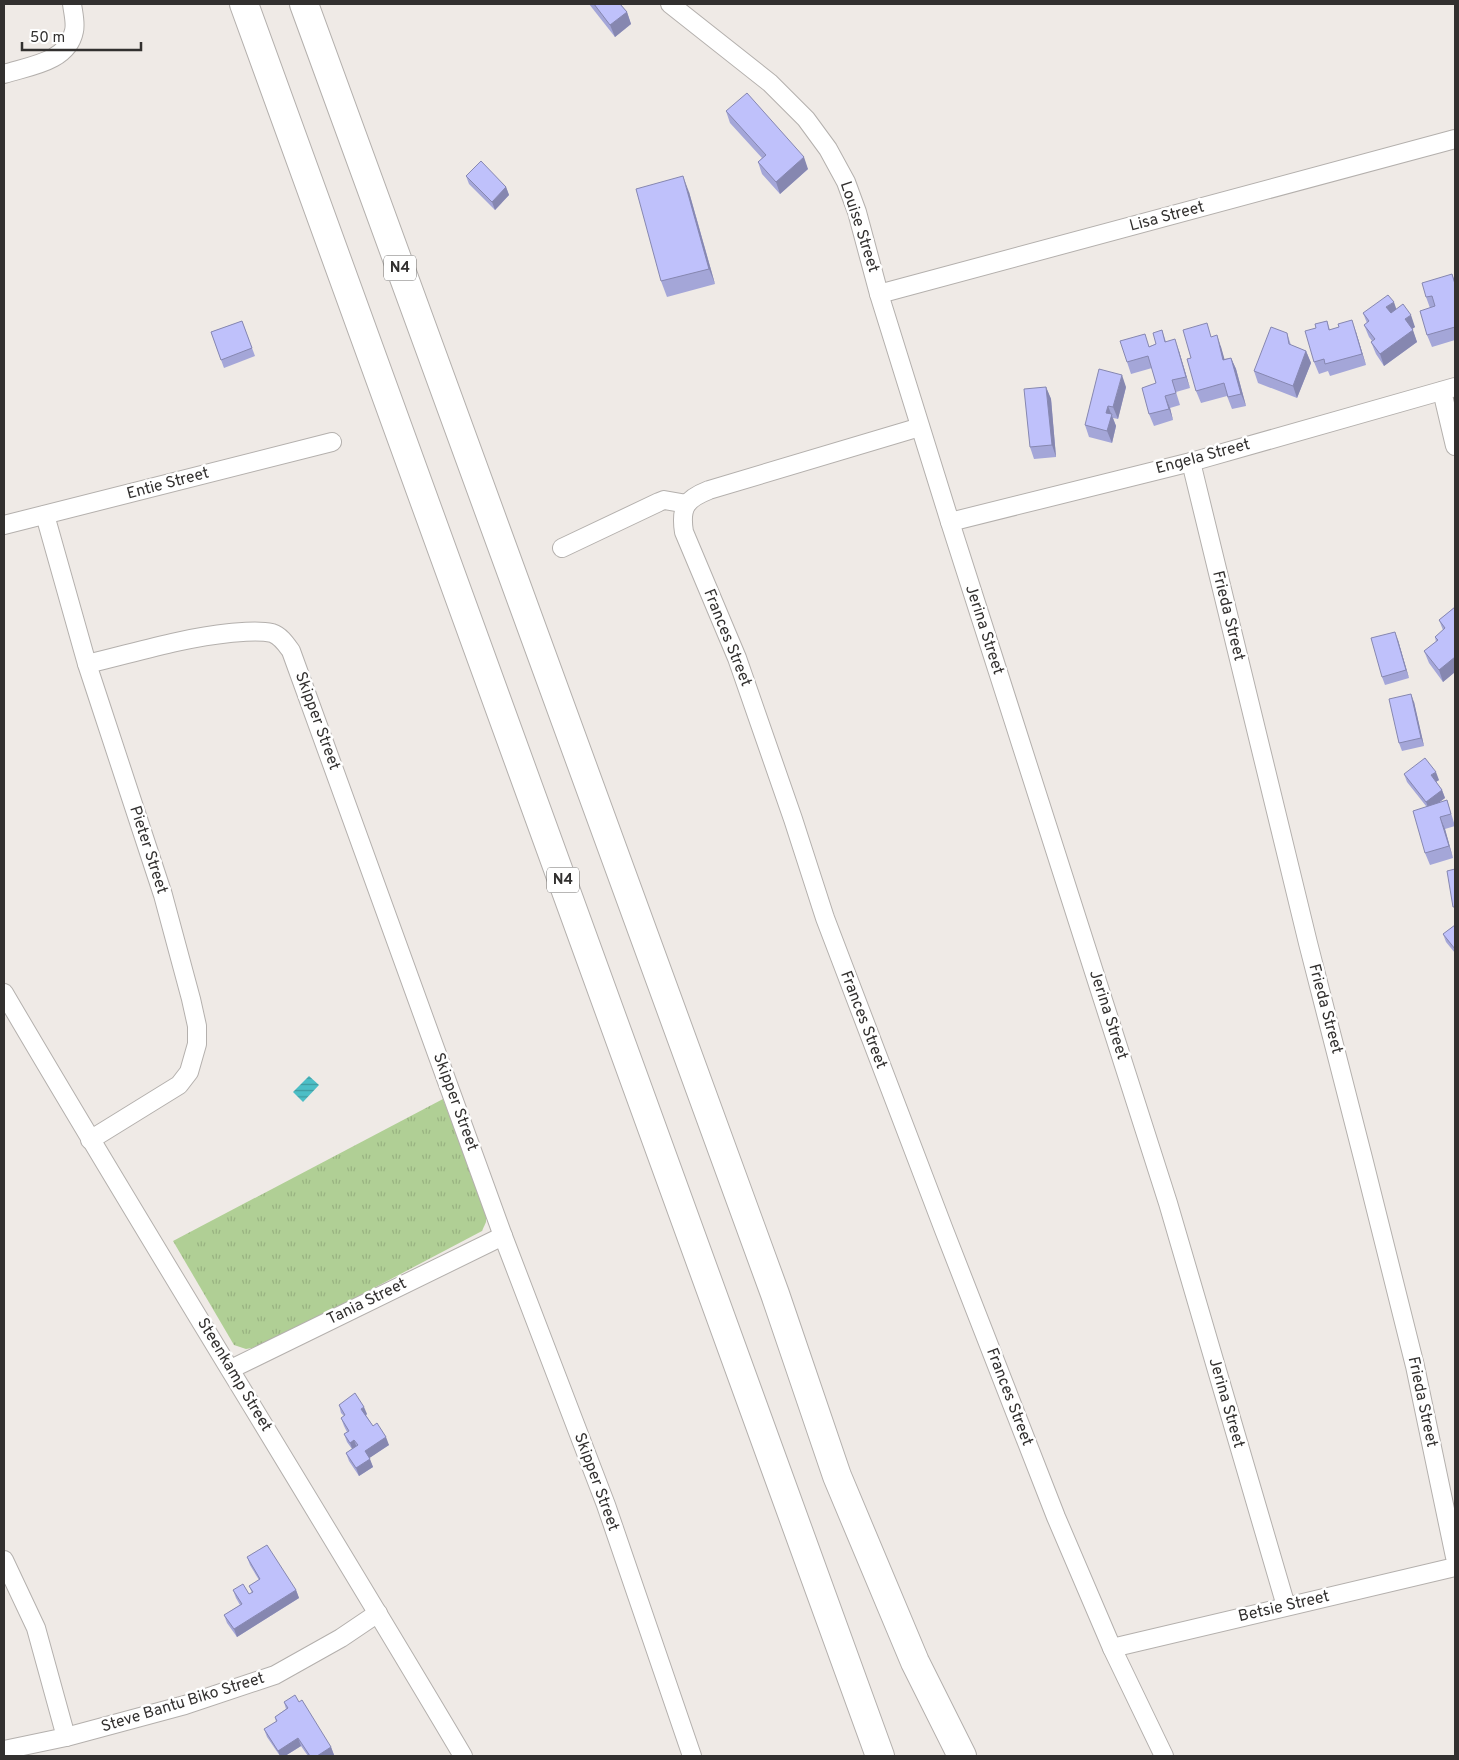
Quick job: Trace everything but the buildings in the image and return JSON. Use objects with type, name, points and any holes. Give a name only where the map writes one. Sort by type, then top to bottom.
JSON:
[{"type":"highway","name":"N4","points":[[244,4],[880,1756]]},
{"type":"highway","name":"N4","points":[[304,4],[775,1294],[837,1476],[915,1662],[962,1756]]},
{"type":"street","points":[[4,74],[46,62],[59,54],[70,43],[75,30],[72,4]]},
{"type":"street","name":"Louise Street","points":[[670,4],[770,82],[806,119],[828,149],[846,182],[857,212],[879,294],[920,427]]},
{"type":"street","name":"Lisa Street","points":[[879,294],[1455,139]]},
{"type":"street","points":[[1449,389],[1455,446]]},
{"type":"street","name":"Engela Street","points":[[950,522],[1190,462],[1449,389]]},
{"type":"street","points":[[562,548],[664,500],[687,504],[695,496],[709,490],[920,427]]},
{"type":"street","name":"Jerina Street","points":[[920,427],[1168,1203],[1286,1606]]},
{"type":"street","name":"Entie Street","points":[[4,525],[332,442]]},
{"type":"street","name":"Frieda Street","points":[[1190,462],[1305,933],[1412,1357],[1455,1557]]},
{"type":"street","name":"Frances Street","points":[[687,504],[682,518],[684,532],[737,658],[825,918],[926,1185],[1056,1517],[1112,1648],[1164,1756]]},
{"type":"street","name":"Pieter Street","points":[[45,515],[87,664],[163,896],[197,1026],[197,1044],[189,1072],[180,1085],[90,1140]]},
{"type":"street","name":"Skipper Street","points":[[87,664],[199,636],[241,632],[274,634],[283,640],[291,651],[502,1236],[606,1505],[692,1756]]},
{"type":"street","name":"Steenkamp Street","points":[[4,993],[90,1140],[231,1369],[463,1756]]},
{"type":"street","name":"Tania Street","points":[[231,1369],[502,1236]]},
{"type":"street","points":[[4,1560],[36,1628],[66,1737]]},
{"type":"street","name":"Betsie Street","points":[[1112,1648],[1455,1567]]},
{"type":"street","name":"Steve Bantu Biko Street","points":[[4,1750],[66,1737],[185,1705],[275,1675],[341,1638],[378,1614]]},
{"type":"green space","points":[[443,1099],[486,1211],[486,1222],[482,1231],[264,1346],[246,1349],[234,1345],[173,1241]]},
{"type":"water","points":[[309,1076],[319,1085],[303,1102],[293,1092]]}]
